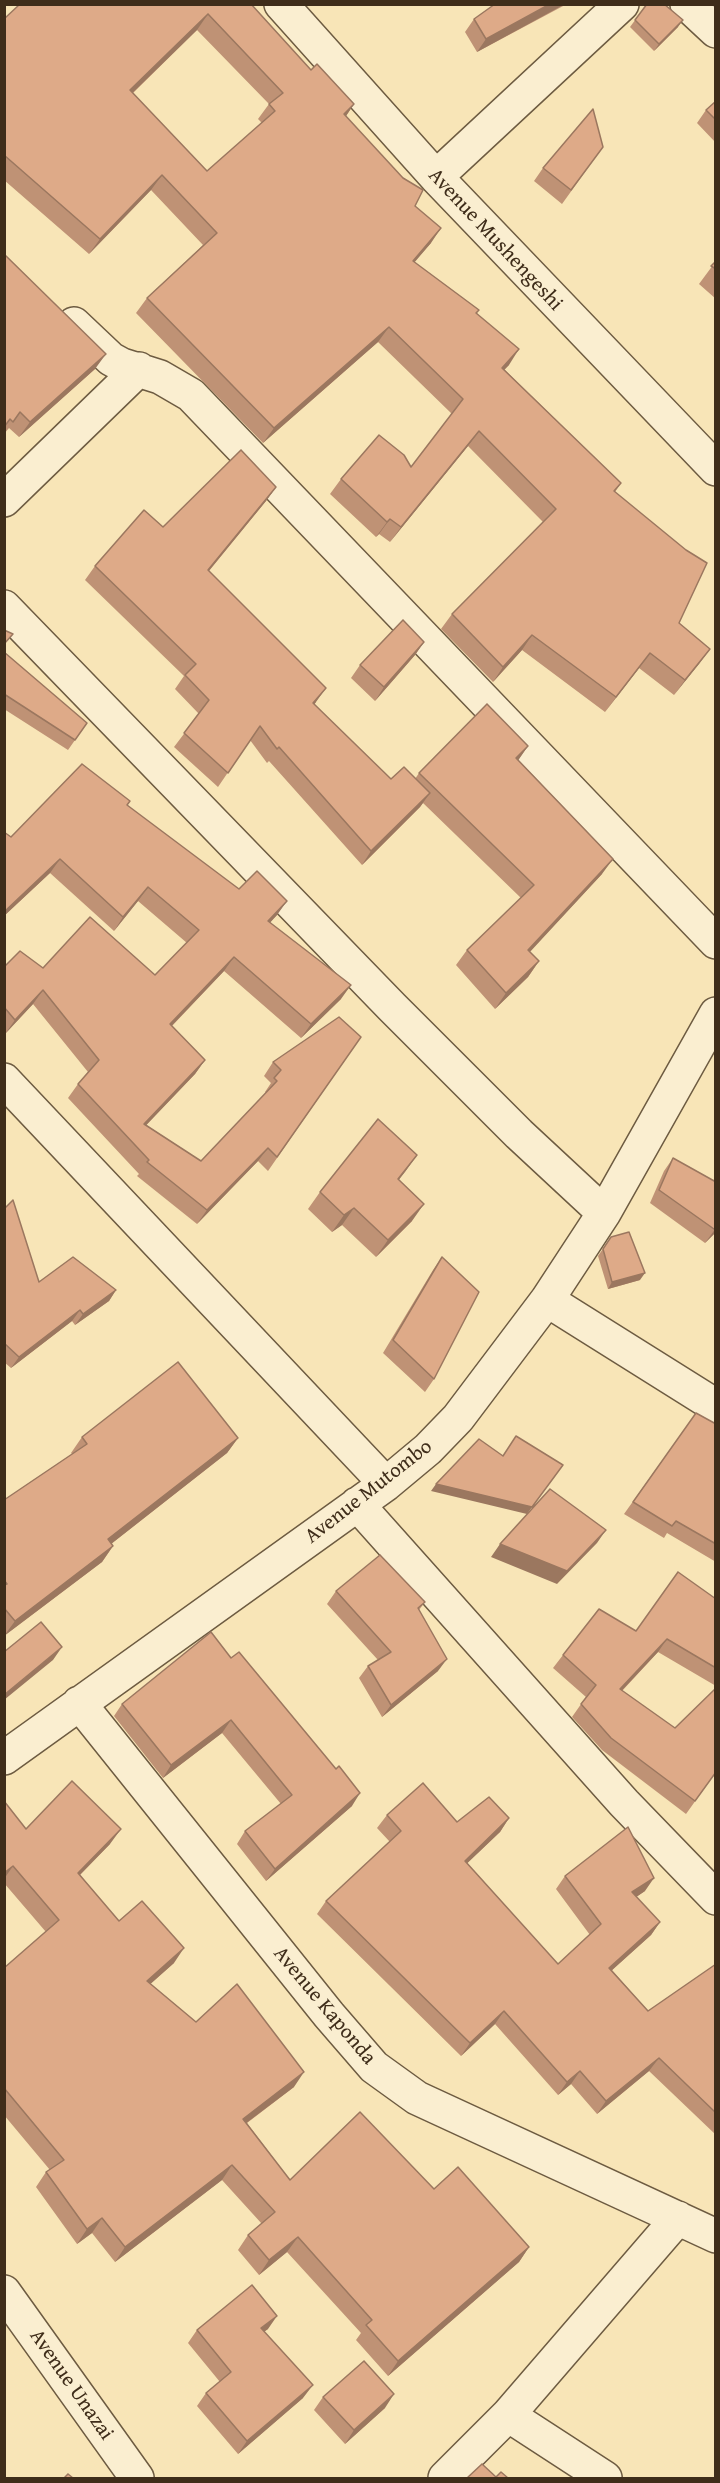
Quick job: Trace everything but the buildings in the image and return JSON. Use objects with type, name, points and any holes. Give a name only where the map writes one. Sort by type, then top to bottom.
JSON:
[{"type":"street","name":"Avenue Mushengeshi","points":[[281,4],[436,177],[716,469]]},
{"type":"street","points":[[436,177],[622,4]]},
{"type":"street","points":[[687,4],[716,31]]},
{"type":"street","points":[[53,303],[111,358],[174,383],[191,395],[716,942]]},
{"type":"street","points":[[4,500],[139,369]]},
{"type":"street","points":[[4,607],[392,1007],[519,1134],[604,1213]]},
{"type":"street","name":"Avenue Mutombo","points":[[10,1743],[80,1703],[386,1484],[428,1449],[458,1419],[547,1300],[604,1213],[716,1014]]},
{"type":"street","points":[[4,1080],[386,1484]]},
{"type":"street","points":[[547,1300],[716,1406]]},
{"type":"street","points":[[357,1504],[624,1803],[716,1898]]},
{"type":"street","name":"Avenue Kaponda","points":[[80,1703],[328,2015],[374,2067],[395,2084],[434,2106],[716,2236]]},
{"type":"street","points":[[445,2478],[508,2415],[678,2218]]},
{"type":"street","name":"Avenue Unazai","points":[[4,2292],[137,2478]]},
{"type":"street","points":[[508,2415],[605,2478]]}]
